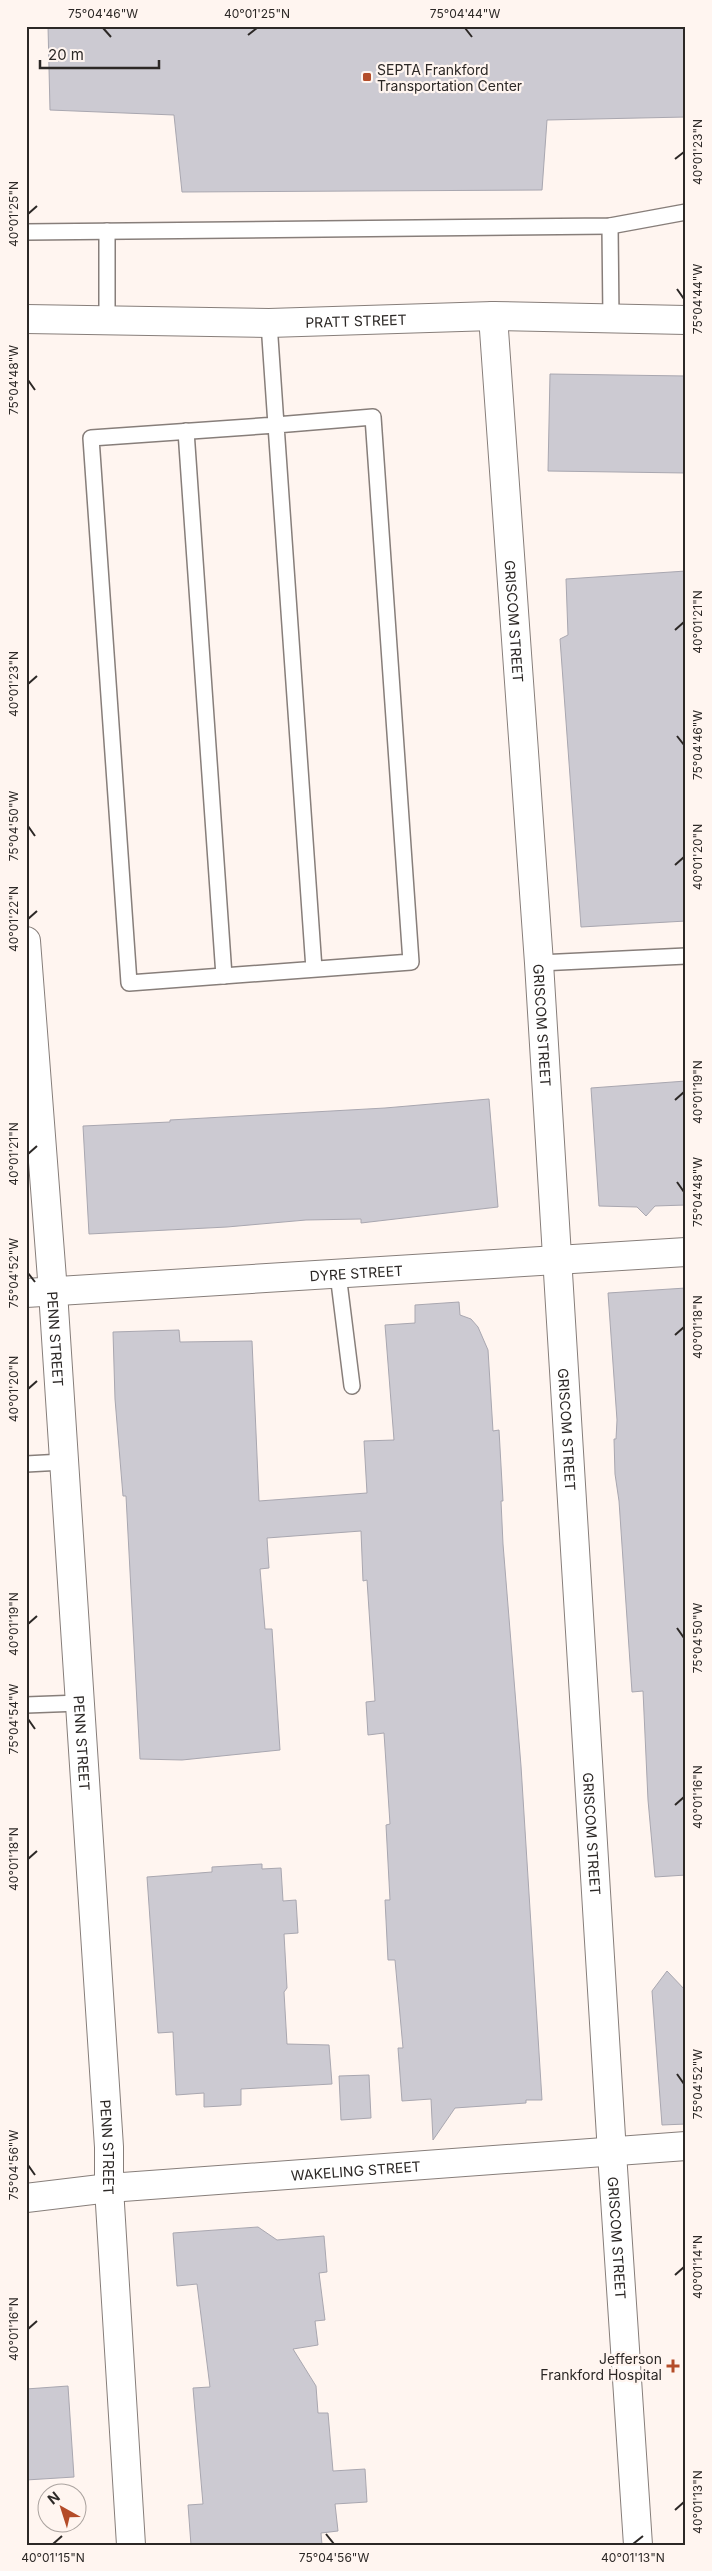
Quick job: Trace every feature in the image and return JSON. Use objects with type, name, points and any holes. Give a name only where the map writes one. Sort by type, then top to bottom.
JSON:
[{"type":"street","name":"PRATT STREET","points":[[26,319],[269,323],[493,316],[686,320]]},
{"type":"street","name":"GRISCOM STREET","points":[[493,316],[539,963],[638,2545]]},
{"type":"street","name":"PENN STREET","points":[[26,941],[39,1292],[63,1462],[109,2147],[109,2188],[131,2545]]},
{"type":"street","name":"DYRE STREET","points":[[39,1292],[686,1252]]},
{"type":"street","name":"WAKELING STREET","points":[[26,2198],[109,2188],[612,2153],[686,2146]]},
{"type":"lane","points":[[26,232],[610,226],[686,212]]},
{"type":"lane","points":[[610,226],[611,319]]},
{"type":"lane","points":[[107,231],[108,321]]},
{"type":"lane","points":[[269,323],[314,969]]},
{"type":"lane","points":[[373,417],[411,962],[129,983],[91,438],[186,431],[373,417]]},
{"type":"lane","points":[[186,431],[224,976]]},
{"type":"lane","points":[[539,963],[686,956]]},
{"type":"lane","points":[[338,1274],[352,1386]]},
{"type":"lane","points":[[26,1464],[63,1462]]},
{"type":"lane","points":[[26,1705],[80,1703]]},
{"type":"building","name":"SEPTA Frankford Transportation Center","points":[[48,26],[686,26],[686,117],[547,120],[542,190],[182,192],[174,115],[50,110]]},
{"type":"building","points":[[550,374],[686,376],[686,473],[548,471]]},
{"type":"building","points":[[686,571],[686,921],[581,927],[560,639],[568,635],[566,579]]},
{"type":"building","points":[[686,1081],[686,1205],[655,1206],[646,1216],[637,1207],[599,1206],[591,1088]]},
{"type":"building","points":[[489,1099],[498,1207],[361,1223],[361,1219],[306,1220],[227,1227],[89,1234],[83,1126],[385,1108]]},
{"type":"building","points":[[686,1288],[686,1875],[655,1877],[648,1800],[643,1691],[632,1692],[619,1501],[615,1474],[614,1439],[616,1439],[617,1420],[608,1293]]},
{"type":"building","points":[[459,1302],[460,1315],[471,1319],[478,1327],[488,1350],[493,1431],[499,1430],[503,1501],[501,1501],[503,1544],[521,1766],[542,2100],[526,2100],[526,2103],[455,2108],[433,2140],[431,2099],[402,2101],[398,2048],[403,2048],[395,1960],[388,1960],[385,1900],[390,1900],[386,1825],[390,1824],[384,1733],[368,1735],[366,1702],[375,1701],[367,1580],[363,1581],[361,1531],[267,1538],[269,1568],[260,1569],[265,1629],[272,1629],[280,1750],[182,1760],[140,1759],[126,1496],[123,1496],[115,1399],[113,1332],[179,1330],[180,1342],[252,1341],[259,1501],[367,1493],[364,1441],[394,1440],[385,1325],[415,1323],[415,1305]]},
{"type":"building","points":[[262,1864],[262,1869],[281,1868],[283,1901],[296,1900],[298,1933],[284,1934],[287,1988],[284,1992],[287,2044],[329,2045],[332,2084],[241,2089],[241,2105],[204,2107],[204,2093],[176,2095],[173,2032],[158,2033],[147,1877],[212,1872],[212,1867]]},
{"type":"building","points":[[667,1971],[686,1991],[686,2124],[662,2125],[652,1991]]},
{"type":"building","points":[[369,2075],[371,2118],[341,2120],[339,2076]]},
{"type":"building","points":[[258,2227],[277,2240],[324,2236],[327,2272],[319,2273],[325,2320],[315,2321],[318,2345],[293,2349],[316,2386],[318,2413],[328,2413],[333,2471],[365,2469],[367,2502],[335,2504],[338,2531],[321,2533],[322,2545],[191,2545],[188,2505],[203,2504],[193,2388],[210,2387],[197,2284],[177,2286],[173,2233]]},
{"type":"building","points":[[68,2386],[74,2477],[26,2480],[26,2389]]},
{"type":"place","name":"SEPTA Frankford Transportation Center","points":[[367,77]]},
{"type":"place","name":"Jefferson Frankford Hospital","points":[[673,2366]]}]
